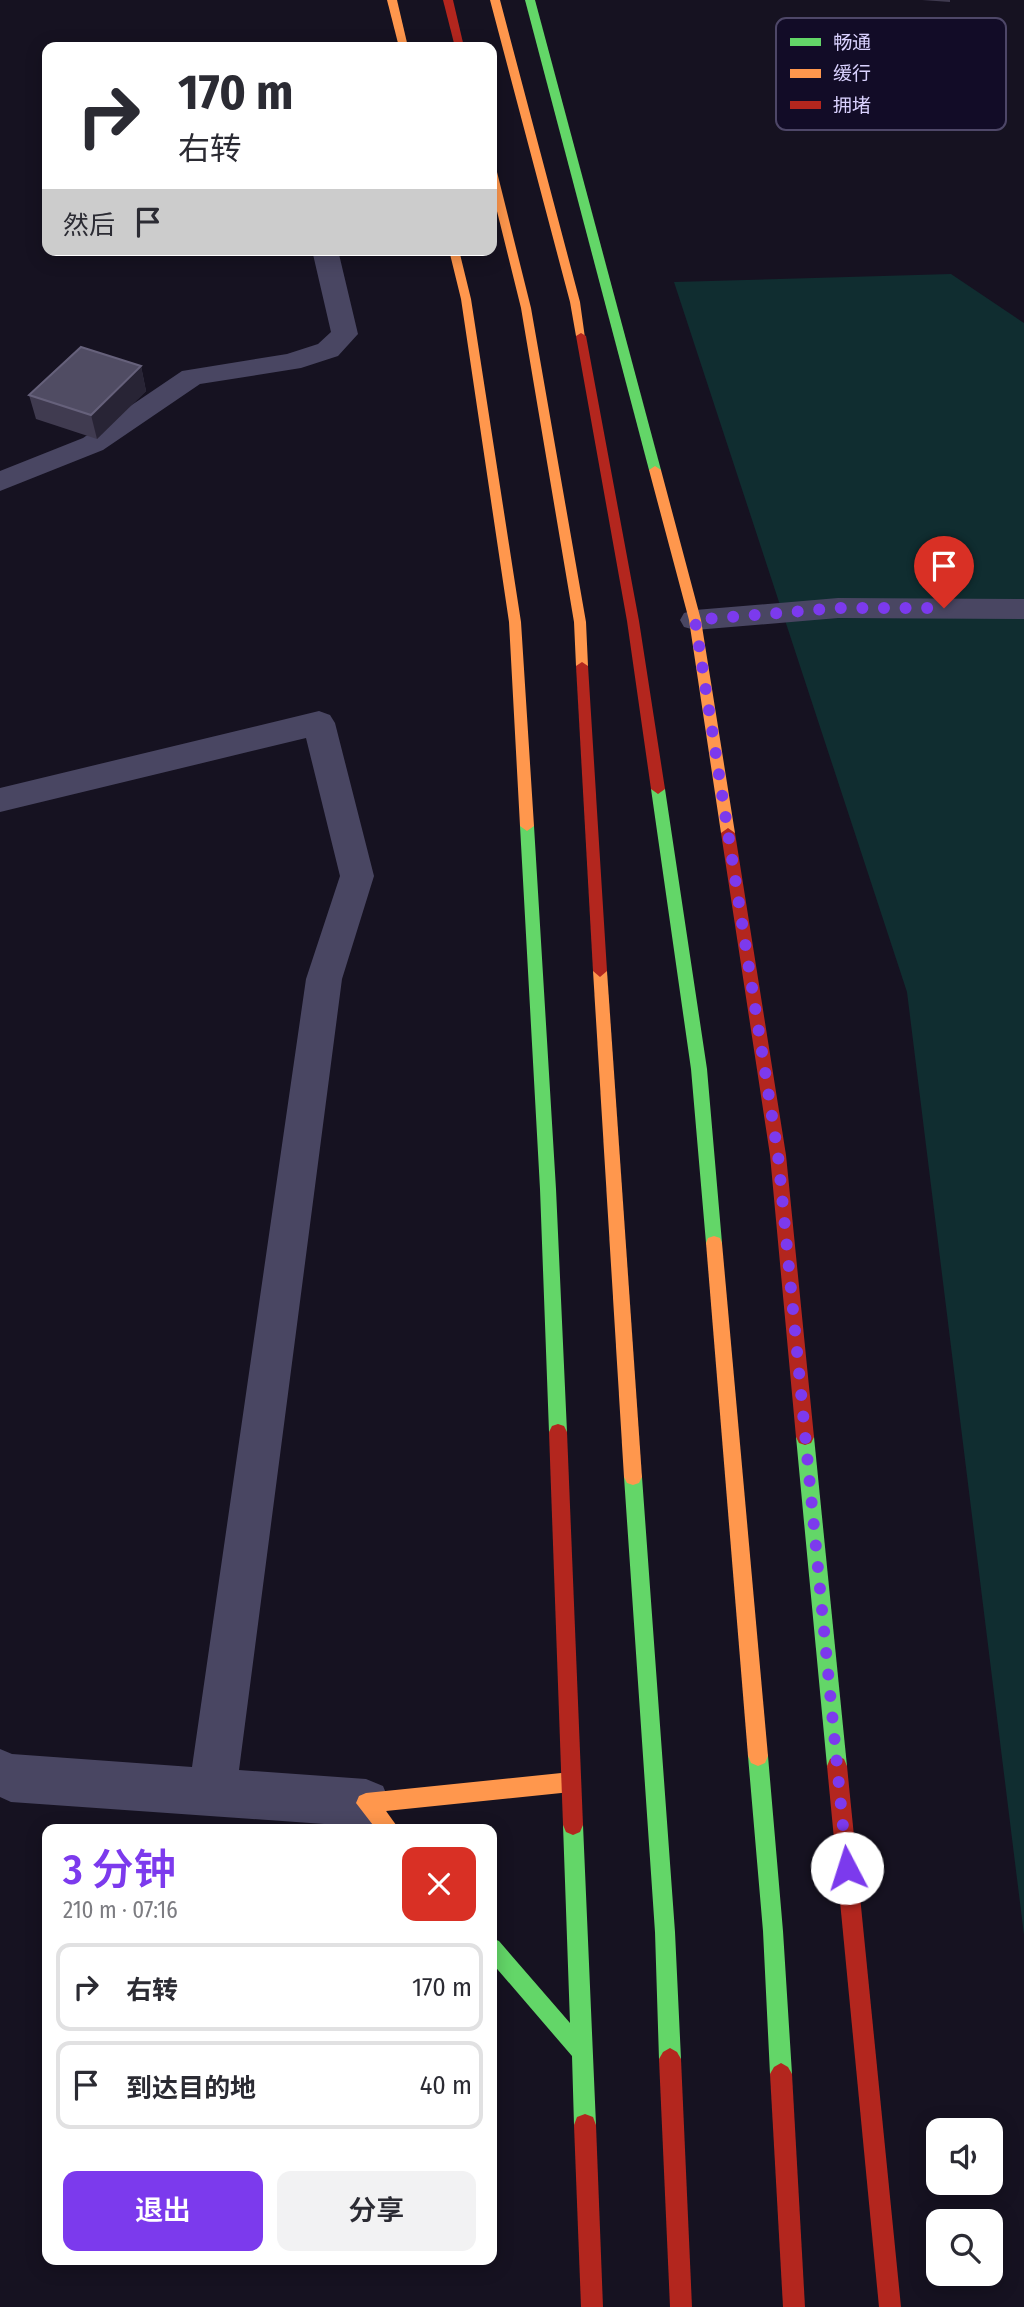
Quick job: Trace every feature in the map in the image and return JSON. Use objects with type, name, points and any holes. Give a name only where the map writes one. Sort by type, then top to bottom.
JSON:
[{"type":"main road","points":[[393,0],[403,42]]},
{"type":"main road","points":[[448,0],[459,42]]},
{"type":"main road","points":[[495,0],[575,302],[633,621],[699,1069],[773,1931],[793,2307]]},
{"type":"main road","points":[[530,0],[695,620],[778,1155],[890,2307]]},
{"type":"main road","points":[[497,192],[526,308],[580,622],[605,1066],[665,1932],[681,2307]]},
{"type":"main road","points":[[455,256],[466,299],[515,622],[548,1189],[592,2307]]},
{"type":"main road","points":[[377,1816],[571,1782]]},
{"type":"main road","points":[[497,1954],[581,2051]]},
{"type":"street","points":[[0,482],[93,444],[192,377],[292,362],[328,350],[345,334],[327,256]]},
{"type":"street","points":[[695,620],[838,608],[1024,609]]},
{"type":"street","points":[[0,800],[319,723],[357,876],[324,979],[212,1792]]},
{"type":"street","points":[[0,1773],[11,1778],[212,1792],[377,1816]]},
{"type":"green space","points":[[951,274],[1024,323],[1024,1935],[907,992],[674,282]]},
{"type":"building","points":[[81,347],[141,366],[91,415],[29,395]]},
{"type":"traffic: fast","points":[[530,0],[655,470]]},
{"type":"traffic: fast","points":[[658,789],[699,1069],[714,1243]]},
{"type":"traffic: fast","points":[[527,826],[548,1189],[558,1432]]},
{"type":"traffic: fast","points":[[805,1437],[837,1766]]},
{"type":"traffic: fast","points":[[633,1477],[665,1932],[670,2059]]},
{"type":"traffic: fast","points":[[758,1756],[773,1931],[781,2074]]},
{"type":"traffic: fast","points":[[573,1825],[585,2125]]},
{"type":"traffic: fast","points":[[497,1954],[581,2051]]},
{"type":"traffic: slow","points":[[392,0],[403,42]]},
{"type":"traffic: slow","points":[[495,0],[575,302],[581,336]]},
{"type":"traffic: slow","points":[[497,192],[526,308],[580,622],[582,666]]},
{"type":"traffic: slow","points":[[455,256],[466,299],[515,622],[527,826]]},
{"type":"traffic: slow","points":[[655,470],[695,620],[728,833]]},
{"type":"traffic: slow","points":[[600,971],[633,1477]]},
{"type":"traffic: slow","points":[[714,1243],[758,1756]]},
{"type":"traffic: slow","points":[[385,1824],[366,1803],[571,1782]]},
{"type":"traffic: jam","points":[[448,0],[459,42]]},
{"type":"traffic: jam","points":[[581,336],[633,621],[658,789]]},
{"type":"traffic: jam","points":[[582,666],[600,971]]},
{"type":"traffic: jam","points":[[728,833],[778,1155],[805,1437]]},
{"type":"traffic: jam","points":[[558,1432],[573,1825]]},
{"type":"traffic: jam","points":[[837,1766],[890,2307]]},
{"type":"traffic: jam","points":[[670,2059],[681,2307]]},
{"type":"traffic: jam","points":[[781,2074],[794,2307]]},
{"type":"traffic: jam","points":[[585,2125],[592,2307]]},
{"type":"route","points":[[847,1868],[778,1155],[695,620],[838,608],[944,608]]}]
